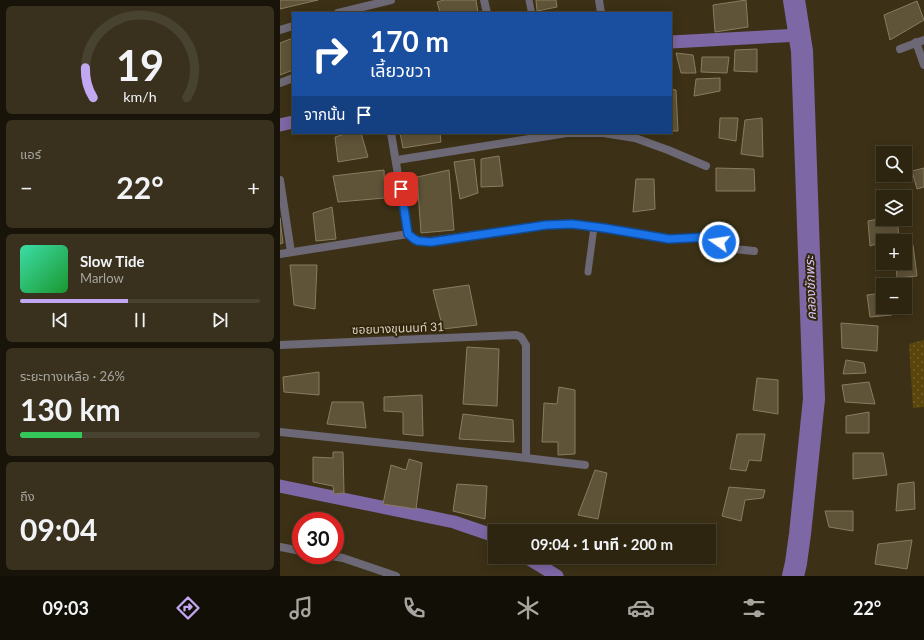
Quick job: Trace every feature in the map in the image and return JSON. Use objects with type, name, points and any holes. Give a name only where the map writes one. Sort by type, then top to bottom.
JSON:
[{"type":"street","points":[[346,12],[361,10],[391,0]]},
{"type":"street","points":[[484,0],[487,12]]},
{"type":"street","points":[[599,0],[601,12]]},
{"type":"street","points":[[280,30],[292,26]]},
{"type":"street","points":[[900,49],[920,41],[924,65]]},
{"type":"street","points":[[280,82],[292,78]]},
{"type":"street","points":[[391,134],[397,160],[408,234],[418,241],[431,242],[546,225],[572,224],[669,239],[709,237],[725,247],[754,251]]},
{"type":"street","points":[[397,160],[561,134]]},
{"type":"street","points":[[609,134],[635,138],[706,166]]},
{"type":"street","points":[[280,180],[291,252]]},
{"type":"street","points":[[280,254],[408,234]]},
{"type":"street","name":"ซอยบางขุนนนท์ 31","points":[[280,345],[516,335],[522,337],[526,344],[526,458]]},
{"type":"street","points":[[280,432],[586,465]]},
{"type":"street","points":[[280,547],[292,549]]},
{"type":"street","points":[[344,558],[396,576]]},
{"type":"lane","points":[[529,0],[531,10]]},
{"type":"lane","points":[[588,272],[594,227]]},
{"type":"shaded area","points":[[924,340],[924,407],[913,408],[909,344]]},
{"type":"building","points":[[280,0],[318,0],[280,9]]},
{"type":"building","points":[[444,0],[476,0],[478,12],[440,12],[437,2]]},
{"type":"building","points":[[536,0],[556,0],[557,7],[537,11]]},
{"type":"building","points":[[746,0],[748,27],[715,32],[713,5]]},
{"type":"building","points":[[917,1],[924,20],[890,40],[884,15]]},
{"type":"building","points":[[292,38],[292,70],[280,75],[280,43]]},
{"type":"building","points":[[757,49],[757,72],[734,71],[735,50]]},
{"type":"building","points":[[676,53],[693,55],[696,73],[681,73]]},
{"type":"building","points":[[702,57],[729,57],[727,73],[701,72]]},
{"type":"building","points":[[720,78],[720,91],[694,96],[696,79]]},
{"type":"building","points":[[672,89],[676,90],[678,131],[672,131]]},
{"type":"building","points":[[720,118],[738,118],[736,141],[719,138]]},
{"type":"building","points":[[762,118],[763,157],[741,154],[745,120]]},
{"type":"building","points":[[345,134],[361,134],[368,157],[338,162],[335,137]]},
{"type":"building","points":[[400,134],[440,134],[441,142],[403,148]]},
{"type":"building","points":[[499,156],[503,186],[481,187],[481,159]]},
{"type":"building","points":[[474,159],[478,193],[460,199],[454,162]]},
{"type":"building","points":[[716,168],[754,169],[755,191],[716,191]]},
{"type":"building","points":[[924,168],[924,187],[917,189],[912,171]]},
{"type":"building","points":[[384,170],[385,198],[338,202],[333,176]]},
{"type":"building","points":[[449,170],[454,230],[421,233],[417,177]]},
{"type":"building","points":[[636,179],[654,179],[655,209],[633,212]]},
{"type":"building","points":[[332,207],[336,239],[316,241],[313,213]]},
{"type":"building","points":[[280,218],[283,243],[280,244]]},
{"type":"building","points":[[876,219],[876,226],[898,226],[899,234],[876,234],[876,244],[870,246],[868,221]]},
{"type":"building","points":[[912,245],[917,276],[897,278],[896,270],[912,270]]},
{"type":"building","points":[[290,265],[317,265],[315,309],[294,305]]},
{"type":"building","points":[[469,285],[477,325],[443,329],[433,290]]},
{"type":"building","points":[[876,294],[876,314],[892,315],[870,317],[867,295]]},
{"type":"building","points":[[841,323],[878,326],[877,351],[842,348]]},
{"type":"building","points":[[467,347],[499,349],[497,406],[463,404]]},
{"type":"building","points":[[846,360],[864,363],[866,373],[843,374]]},
{"type":"building","points":[[319,372],[319,395],[284,392],[283,377]]},
{"type":"building","points":[[757,378],[778,380],[778,414],[753,410]]},
{"type":"building","points":[[869,382],[875,404],[845,402],[842,385]]},
{"type":"building","points":[[559,387],[575,390],[575,454],[558,455],[558,442],[542,442],[544,403],[557,404]]},
{"type":"building","points":[[422,395],[423,436],[403,434],[403,412],[384,411],[384,397]]},
{"type":"building","points":[[332,402],[363,402],[366,428],[327,424]]},
{"type":"building","points":[[869,412],[869,433],[846,433],[846,416]]},
{"type":"building","points":[[463,414],[513,420],[514,442],[459,439]]},
{"type":"building","points":[[737,434],[765,434],[761,461],[749,460],[746,471],[730,469]]},
{"type":"building","points":[[333,452],[343,452],[344,493],[334,494],[333,486],[313,482],[313,457],[333,458]]},
{"type":"building","points":[[853,453],[883,453],[887,475],[853,479]]},
{"type":"building","points":[[409,459],[422,463],[416,509],[383,504],[391,465],[406,470]]},
{"type":"building","points":[[595,470],[607,473],[598,519],[578,515]]},
{"type":"building","points":[[914,482],[915,509],[896,511],[898,484]]},
{"type":"building","points":[[457,484],[487,486],[485,519],[453,511]]},
{"type":"building","points":[[729,487],[765,490],[763,498],[745,500],[741,521],[722,516]]},
{"type":"building","points":[[825,511],[853,511],[853,531],[829,527]]},
{"type":"building","points":[[912,540],[907,569],[875,564],[878,544]]},
{"type":"waterway","name":"คลองชักพระ","points":[[793,576],[800,534],[814,399],[802,51],[794,0]]},
{"type":"waterway","points":[[672,42],[800,35]]},
{"type":"waterway","points":[[280,125],[292,122]]},
{"type":"waterway","points":[[280,486],[454,522],[488,534]]},
{"type":"waterway","points":[[537,564],[557,576]]},
{"type":"route","points":[[401,189],[408,234],[418,241],[431,242],[546,225],[572,224],[604,228],[657,238],[669,239],[709,237],[719,242]]}]
